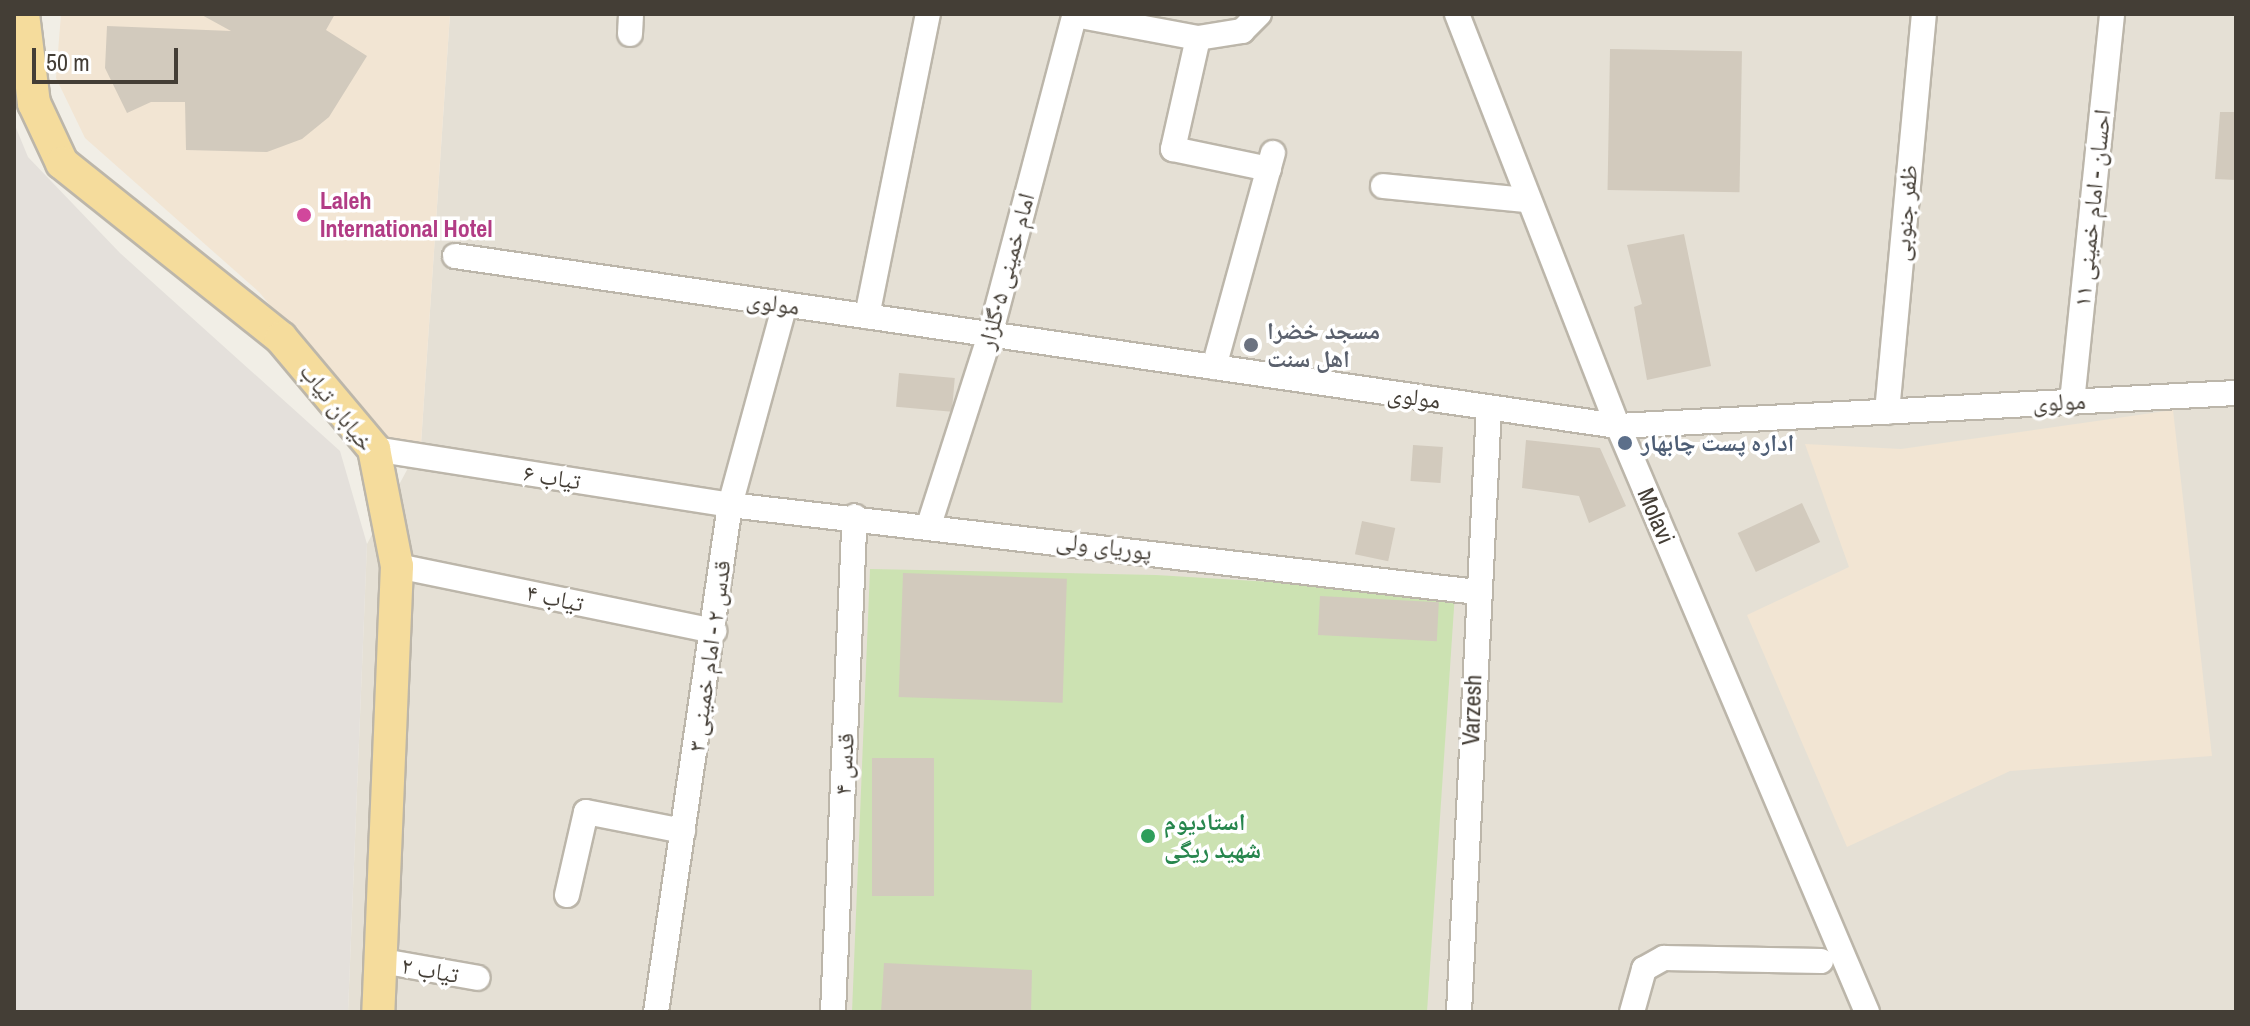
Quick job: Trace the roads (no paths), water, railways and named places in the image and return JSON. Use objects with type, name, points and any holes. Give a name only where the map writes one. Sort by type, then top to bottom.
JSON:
[{"type":"main road","name":"خیابان تیاب","points":[[23,14],[34,103],[62,163],[281,338],[374,449],[397,566],[378,1012]]},
{"type":"street","points":[[867,316],[928,14]]},
{"type":"street","points":[[1075,14],[1198,38],[1242,31],[1259,14]]},
{"type":"street","name":"امام خمینی ۵-گلزار","points":[[929,525],[990,335],[1075,14]]},
{"type":"street","name":"Molavi","points":[[1457,14],[1526,200],[1618,426],[1867,1012]]},
{"type":"street","name":"ظفر جنوبی","points":[[1887,412],[1924,14]]},
{"type":"street","name":"احسان - امام خمینی ۱۱","points":[[2072,402],[2112,14]]},
{"type":"street","points":[[1198,38],[1173,149],[1271,161],[1214,367]]},
{"type":"street","points":[[1383,186],[1526,200]]},
{"type":"street","name":"مولوی","points":[[455,256],[1618,426],[2236,393]]},
{"type":"street","name":"قدس ۲ - امام خمینی ۳","points":[[656,1012],[730,505],[785,304]]},
{"type":"street","name":"Varzesh","points":[[1459,1012],[1477,592],[1489,408]]},
{"type":"street","name":"تیاب ۶","points":[[374,449],[730,505]]},
{"type":"street","name":"پوریای ولی","points":[[730,505],[855,516],[1477,592]]},
{"type":"street","name":"قدس ۴","points":[[833,1012],[855,516]]},
{"type":"street","name":"تیاب ۴","points":[[397,566],[714,631]]},
{"type":"street","points":[[567,895],[586,812],[683,831]]},
{"type":"street","points":[[1632,1012],[1644,969],[1664,958],[1821,961]]},
{"type":"street","name":"تیاب ۲","points":[[382,961],[478,978]]},
{"type":"place","name":"Laleh International Hotel","points":[[304,215]]},
{"type":"place","name":"مسجد خضرا اهل سنت","points":[[1251,345]]},
{"type":"place","name":"اداره پست چابهار","points":[[1625,443]]},
{"type":"place","name":"استادیوم شهید ریگی","points":[[1148,836]]}]
